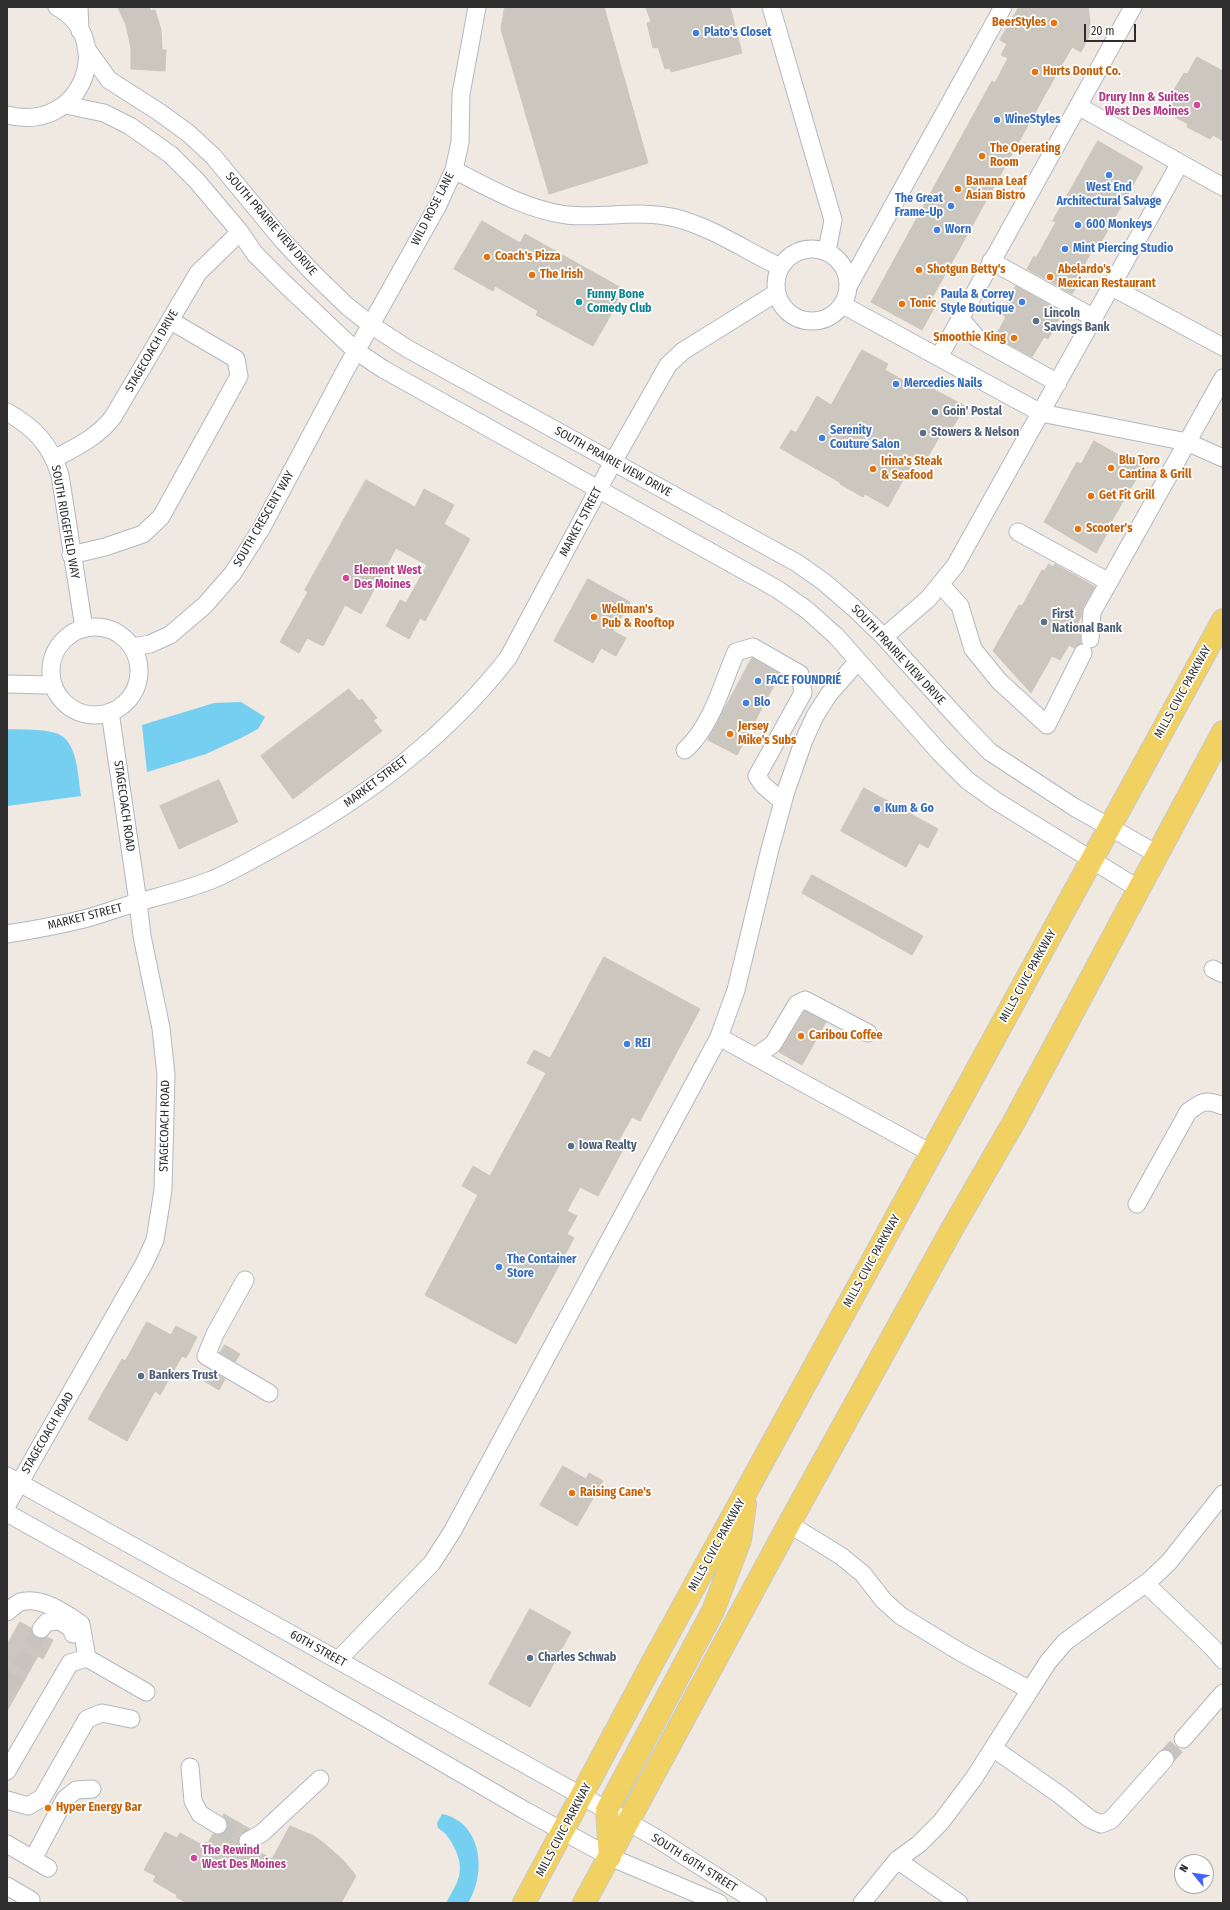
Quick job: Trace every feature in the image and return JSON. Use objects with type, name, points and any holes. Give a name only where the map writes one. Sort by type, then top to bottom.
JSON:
[{"type":"main road","name":"MILLS CIVIC PARKWAY","points":[[524,1903],[655,1658],[1223,620]]},
{"type":"main road","points":[[584,1903],[629,1823],[789,1524],[948,1236],[1015,1120],[1223,732]]},
{"type":"main road","points":[[610,1857],[607,1810],[713,1610],[740,1540],[747,1490]]},
{"type":"street","points":[[12,121],[34,119],[46,116],[66,105],[74,96],[82,82],[86,66],[86,48],[80,31],[73,20],[57,7]]},
{"type":"street","points":[[80,7],[80,31]]},
{"type":"street","name":"WILD ROSE LANE","points":[[356,351],[438,205],[454,170],[460,142],[461,94],[477,7]]},
{"type":"street","points":[[771,7],[833,220],[827,251]]},
{"type":"street","points":[[938,356],[1133,7]]},
{"type":"street","points":[[849,285],[847,272],[838,259],[827,251],[816,249],[802,250],[789,257],[780,267],[776,280],[776,293],[781,305],[789,314],[799,320],[811,322],[824,320],[833,316],[843,305],[849,285],[1000,9]]},
{"type":"street","name":"SOUTH PRAIRIE VIEW DRIVE","points":[[86,48],[109,80],[165,116],[188,133],[213,156],[284,242],[315,275],[371,325],[408,349],[798,563],[824,582],[884,637],[990,752],[1015,770],[1109,828],[1157,854]]},
{"type":"street","points":[[66,105],[104,113],[130,126],[171,155],[196,180],[240,232],[255,254],[356,351],[383,369],[506,436],[599,490],[777,589],[807,610],[836,636],[936,748],[968,781],[996,801],[1139,889]]},
{"type":"street","points":[[1078,106],[1223,187]]},
{"type":"street","points":[[884,637],[928,599],[955,566],[986,514],[1180,163]]},
{"type":"street","points":[[454,170],[486,186],[535,207],[566,215],[602,216],[636,213],[675,218],[709,229],[780,267]]},
{"type":"street","name":"STAGECOACH DRIVE","points":[[54,459],[84,443],[104,429],[113,417],[171,321],[198,273],[240,232]]},
{"type":"street","points":[[991,261],[1094,318]]},
{"type":"street","points":[[1112,287],[1223,347]]},
{"type":"street","name":"MARKET STREET","points":[[7,934],[84,919],[138,902],[170,895],[215,878],[320,823],[370,788],[456,716],[508,658],[613,462],[668,365],[682,351],[694,343],[776,293]]},
{"type":"street","points":[[843,305],[1041,413],[1187,442],[1223,458]]},
{"type":"street","points":[[960,318],[977,338],[1058,383]]},
{"type":"street","points":[[71,555],[105,547],[143,534],[161,517],[239,376],[236,359],[171,321]]},
{"type":"street","name":"SOUTH CRESCENT WAY","points":[[132,648],[150,644],[170,636],[205,605],[233,573],[278,497],[356,351]]},
{"type":"street","points":[[941,585],[960,606],[973,649],[999,681],[1047,725],[1087,646],[1092,612],[1223,378]]},
{"type":"street","name":"SOUTH RIDGEFIELD WAY","points":[[7,412],[18,419],[45,442],[60,475],[71,555],[84,628]]},
{"type":"street","points":[[1018,532],[1109,582]]},
{"type":"street","points":[[99,627],[109,629],[122,636],[132,648],[137,661],[138,679],[133,693],[123,704],[110,712],[99,715],[84,714],[69,707],[58,696],[52,681],[52,660],[59,646],[70,635],[84,628],[99,627]]},
{"type":"street","points":[[685,750],[697,740],[710,716],[736,652],[753,647],[800,674],[803,693],[756,776],[763,785],[783,802]]},
{"type":"street","points":[[338,1660],[432,1564],[452,1532],[719,1037],[738,983],[783,802],[804,740],[815,716],[829,694],[858,661]]},
{"type":"street","points":[[7,684],[47,685],[52,681]]},
{"type":"street","name":"STAGECOACH ROAD","points":[[7,1505],[13,1479],[145,1262],[155,1240],[163,1190],[166,1076],[161,1028],[142,936],[110,712]]},
{"type":"street","points":[[755,1057],[774,1044],[797,1004],[801,1001],[806,1000],[868,1033]]},
{"type":"street","points":[[719,1037],[931,1153]]},
{"type":"street","points":[[1137,1204],[1188,1112],[1200,1102],[1213,1102],[1223,1106]]},
{"type":"street","points":[[245,1280],[215,1334],[206,1356],[269,1393]]},
{"type":"street","name":"60TH STREET","points":[[13,1479],[629,1823]]},
{"type":"street","points":[[862,1903],[896,1860],[919,1844],[941,1822],[974,1778],[1048,1662],[1065,1642],[1146,1584],[1169,1562],[1222,1498]]},
{"type":"street","points":[[7,1513],[189,1615],[563,1832],[610,1857]]},
{"type":"street","points":[[789,1524],[841,1556],[857,1570],[884,1601],[901,1616],[960,1652],[1030,1690]]},
{"type":"street","points":[[1146,1584],[1213,1648],[1223,1660]]},
{"type":"street","points":[[7,1612],[20,1602],[38,1602],[62,1611],[81,1624],[87,1658]]},
{"type":"street","points":[[7,1771],[70,1663],[75,1646],[72,1629],[60,1621],[47,1622],[41,1629]]},
{"type":"street","points":[[70,1663],[87,1658],[146,1692]]},
{"type":"street","points":[[1183,1738],[1223,1693]]},
{"type":"street","points":[[7,1800],[28,1806],[42,1798],[87,1719],[102,1714],[131,1719]]},
{"type":"street","points":[[993,1748],[1060,1795],[1090,1819],[1101,1824],[1111,1820],[1165,1759]]},
{"type":"street","points":[[190,1767],[193,1801],[200,1814],[218,1825]]},
{"type":"street","points":[[248,1841],[262,1833],[320,1779]]},
{"type":"street","points":[[33,1858],[65,1799],[76,1790],[92,1789]]},
{"type":"street","name":"SOUTH 60TH STREET","points":[[629,1823],[758,1903]]},
{"type":"street","points":[[7,1844],[48,1868]]},
{"type":"street","name":"SOUTH 60TH STREET","points":[[610,1857],[719,1903]]},
{"type":"street","points":[[896,1860],[959,1903]]},
{"type":"street","points":[[7,1886],[31,1900]]},
{"type":"water","points":[[241,702],[265,717],[258,729],[206,754],[147,772],[142,725],[214,703]]},
{"type":"water","points":[[7,729],[43,731],[57,733],[62,736],[71,747],[74,755],[81,796],[7,806]]},
{"type":"water","points":[[442,1814],[455,1819],[466,1827],[473,1838],[477,1850],[479,1864],[478,1878],[468,1903],[446,1903],[457,1882],[460,1863],[458,1855],[446,1834],[438,1828],[437,1823]]},
{"type":"building","points":[[118,7],[149,7],[151,11],[155,10],[161,30],[162,50],[166,50],[165,71],[131,69],[131,48],[126,25]]},
{"type":"building","points":[[505,7],[604,7],[648,163],[549,194],[501,29]]},
{"type":"building","points":[[646,7],[730,7],[742,53],[671,72],[670,68],[665,69],[658,47],[653,48],[647,23],[651,22]]},
{"type":"building","points":[[1019,7],[1088,7],[1090,21],[1089,36],[1081,52],[1072,47],[932,298],[938,301],[922,330],[871,302],[992,81],[995,83],[1008,58],[1001,55],[1007,44],[1000,40]]},
{"type":"building","name":"Drury Inn & Suites West Des Moines","points":[[1197,57],[1223,71],[1223,141],[1213,135],[1210,139],[1187,127],[1188,124],[1166,112],[1174,97],[1171,95],[1184,73],[1187,74]]},
{"type":"building","points":[[1098,141],[1143,167],[1099,246],[1095,245],[1076,280],[1079,282],[1072,294],[1027,269],[1034,256],[1036,258],[1056,222],[1053,221]]},
{"type":"building","points":[[482,221],[520,243],[525,234],[625,290],[593,346],[536,315],[538,311],[495,286],[493,291],[454,269]]},
{"type":"building","points":[[1016,286],[1063,312],[1048,339],[1044,337],[1032,357],[995,337],[1006,317],[1001,314]]},
{"type":"building","points":[[862,350],[888,364],[885,370],[913,386],[916,380],[965,406],[950,432],[944,429],[927,458],[918,453],[888,507],[865,494],[863,497],[780,448],[791,430],[796,433],[817,396],[831,405]]},
{"type":"building","points":[[1094,441],[1122,457],[1123,455],[1146,462],[1107,529],[1109,530],[1096,553],[1044,522],[1077,462],[1081,464]]},
{"type":"building","name":"Element West Des Moines","points":[[366,480],[415,507],[424,489],[454,505],[444,524],[470,539],[425,621],[420,618],[409,639],[386,626],[400,600],[406,603],[427,565],[396,548],[361,614],[345,605],[323,646],[307,638],[299,653],[280,642],[308,592],[305,590]]},
{"type":"building","name":"First National Bank","points":[[1049,564],[1053,567],[1055,564],[1095,587],[1083,607],[1082,615],[1074,630],[1080,634],[1081,643],[1074,648],[1069,645],[1060,660],[1052,656],[1031,693],[993,651],[1019,605],[1022,606],[1042,570],[1044,571]]},
{"type":"building","name":"Wellman's Pub & Rooftop","points":[[588,579],[630,602],[613,631],[626,638],[616,656],[601,648],[593,663],[554,641]]},
{"type":"building","points":[[752,658],[780,674],[737,755],[708,740]]},
{"type":"building","points":[[349,689],[359,701],[362,699],[377,718],[373,720],[382,731],[293,799],[261,756]]},
{"type":"building","points":[[219,780],[238,822],[179,849],[160,806]]},
{"type":"building","name":"Kum & Go","points":[[864,788],[938,829],[928,848],[919,843],[906,867],[841,831]]},
{"type":"building","points":[[812,875],[923,936],[912,955],[802,893]]},
{"type":"building","points":[[604,957],[700,1009],[640,1121],[632,1117],[619,1140],[626,1144],[598,1196],[580,1187],[567,1211],[577,1216],[567,1234],[574,1238],[516,1344],[425,1295],[478,1195],[462,1186],[473,1166],[490,1176],[546,1073],[527,1063],[534,1050],[550,1058]]},
{"type":"building","name":"Caribou Coffee","points":[[805,1011],[826,1022],[802,1065],[779,1052]]},
{"type":"building","name":"Bankers Trust","points":[[147,1322],[171,1335],[176,1326],[197,1337],[186,1358],[182,1356],[160,1395],[155,1391],[127,1441],[88,1419],[122,1359],[125,1361]]},
{"type":"building","points":[[225,1345],[240,1354],[235,1362],[220,1353]]},
{"type":"building","points":[[210,1370],[225,1379],[219,1390],[204,1381]]},
{"type":"building","name":"Raising Cane's","points":[[563,1466],[586,1479],[589,1473],[603,1481],[577,1526],[540,1505]]},
{"type":"building","name":"Charles Schwab","points":[[530,1609],[571,1632],[530,1707],[489,1684]]},
{"type":"building","points":[[20,1622],[31,1628],[35,1637],[40,1639],[47,1637],[53,1640],[43,1659],[38,1656],[7,1711],[7,1645]]},
{"type":"building","name":"The Rewind West Des Moines","points":[[224,1814],[250,1829],[239,1836],[239,1846],[248,1851],[254,1849],[272,1859],[290,1826],[314,1836],[325,1844],[344,1861],[356,1876],[341,1903],[187,1903],[176,1897],[177,1895],[153,1881],[156,1876],[144,1870],[165,1832],[177,1838],[180,1833],[204,1846],[206,1842],[208,1843],[213,1834],[218,1835],[226,1831],[228,1825],[227,1820],[223,1816]]},
{"type":"tunnel","points":[[7,1690],[41,1629]]},
{"type":"tunnel","points":[[1165,1759],[1183,1739]]},
{"type":"tunnel","points":[[218,1825],[248,1841]]},
{"type":"place","name":"BeerStyles","points":[[1054,23]]},
{"type":"place","name":"Plato's Closet","points":[[696,33]]},
{"type":"place","name":"Hurts Donut Co.","points":[[1035,72]]},
{"type":"place","name":"Drury Inn & Suites West Des Moines","points":[[1197,105]]},
{"type":"place","name":"WineStyles","points":[[997,120]]},
{"type":"place","name":"The Operating Room","points":[[982,156]]},
{"type":"place","name":"West End Architectural Salvage","points":[[1109,175]]},
{"type":"place","name":"Banana Leaf Asian Bistro","points":[[958,189]]},
{"type":"place","name":"The Great Frame-Up","points":[[951,206]]},
{"type":"place","name":"600 Monkeys","points":[[1078,225]]},
{"type":"place","name":"Worn","points":[[937,230]]},
{"type":"place","name":"Mint Piercing Studio","points":[[1065,249]]},
{"type":"place","name":"Coach's Pizza","points":[[487,257]]},
{"type":"place","name":"Shotgun Betty's","points":[[919,270]]},
{"type":"place","name":"The Irish","points":[[532,275]]},
{"type":"place","name":"Abelardo's Mexican Restaurant","points":[[1050,277]]},
{"type":"place","name":"Funny Bone Comedy Club","points":[[579,302]]},
{"type":"place","name":"Paula & Correy Style Boutique","points":[[1022,302]]},
{"type":"place","name":"Tonic","points":[[902,304]]},
{"type":"place","name":"Lincoln Savings Bank","points":[[1036,321]]},
{"type":"place","name":"Smoothie King","points":[[1014,338]]},
{"type":"place","name":"Mercedies Nails","points":[[896,384]]},
{"type":"place","name":"Goin' Postal","points":[[935,412]]},
{"type":"place","name":"Stowers & Nelson","points":[[923,433]]},
{"type":"place","name":"Serenity Couture Salon","points":[[822,438]]},
{"type":"place","name":"Blu Toro Cantina & Grill","points":[[1111,468]]},
{"type":"place","name":"Irina's Steak & Seafood","points":[[873,469]]},
{"type":"place","name":"Get Fit Grill","points":[[1091,496]]},
{"type":"place","name":"Scooter's","points":[[1078,529]]},
{"type":"place","name":"Element West Des Moines","points":[[346,578]]},
{"type":"place","name":"Wellman's Pub & Rooftop","points":[[594,617]]},
{"type":"place","name":"First National Bank","points":[[1044,622]]},
{"type":"place","name":"FACE FOUNDRIÉ","points":[[758,681]]},
{"type":"place","name":"Blo","points":[[746,703]]},
{"type":"place","name":"Jersey Mike's Subs","points":[[730,734]]},
{"type":"place","name":"Kum & Go","points":[[877,809]]},
{"type":"place","name":"Caribou Coffee","points":[[801,1036]]},
{"type":"place","name":"REI","points":[[627,1044]]},
{"type":"place","name":"Iowa Realty","points":[[571,1146]]},
{"type":"place","name":"The Container Store","points":[[499,1267]]},
{"type":"place","name":"Bankers Trust","points":[[141,1376]]},
{"type":"place","name":"Raising Cane's","points":[[572,1493]]},
{"type":"place","name":"Charles Schwab","points":[[530,1658]]},
{"type":"place","name":"Hyper Energy Bar","points":[[48,1808]]},
{"type":"place","name":"The Rewind West Des Moines","points":[[194,1858]]}]
